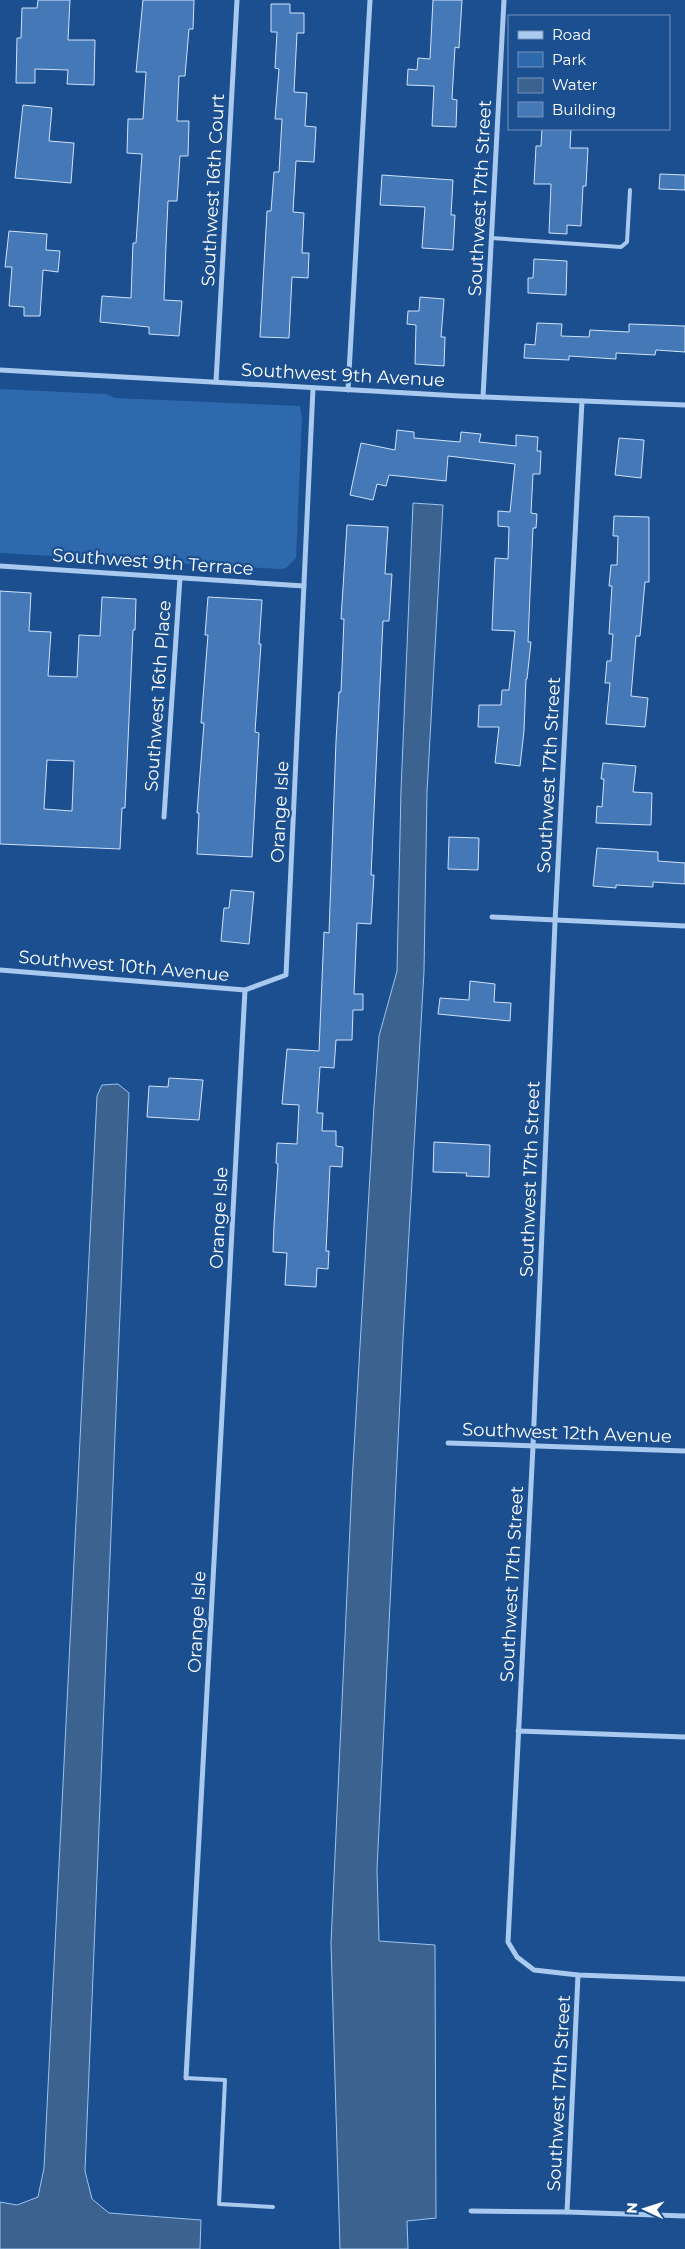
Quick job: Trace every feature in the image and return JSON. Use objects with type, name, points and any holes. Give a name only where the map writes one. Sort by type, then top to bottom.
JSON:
[{"type":"street","name":"Southwest 16th Court","points":[[216,382],[237,0]]},
{"type":"street","points":[[348,390],[370,0]]},
{"type":"street","name":"Southwest 17th Street","points":[[483,397],[504,0]]},
{"type":"street","name":"Southwest 9th Avenue","points":[[0,370],[483,397],[685,405]]},
{"type":"street","name":"Orange Isle","points":[[186,2078],[245,990],[286,975],[313,388]]},
{"type":"street","name":"Southwest 17th Street","points":[[567,2212],[578,1975],[534,1970],[517,1957],[508,1942],[534,1446],[555,922],[582,401]]},
{"type":"street","name":"Southwest 9th Terrace","points":[[0,566],[304,586]]},
{"type":"street","name":"Southwest 16th Place","points":[[164,817],[180,578]]},
{"type":"street","points":[[492,917],[555,922],[685,926]]},
{"type":"street","name":"Southwest 10th Avenue","points":[[0,970],[245,990]]},
{"type":"street","name":"Southwest 12th Avenue","points":[[448,1443],[685,1451]]},
{"type":"street","points":[[518,1731],[685,1738]]},
{"type":"street","points":[[578,1975],[685,1979]]},
{"type":"street","points":[[472,2211],[685,2216]]},
{"type":"lane","points":[[491,238],[621,247],[627,242],[630,190]]},
{"type":"lane","points":[[186,2078],[225,2080],[218,2204],[272,2207]]},
{"type":"green space","points":[[0,389],[106,394],[115,398],[300,406],[302,418],[296,558],[286,568],[280,569],[0,553]]},
{"type":"water","points":[[413,503],[443,505],[427,792],[424,971],[403,1339],[377,1869],[379,1941],[435,1945],[436,2218],[407,2221],[408,2249],[340,2249],[331,1943],[352,1483],[374,1106],[379,1036],[397,971],[401,790]]},
{"type":"water","points":[[118,1084],[129,1093],[85,2171],[92,2199],[109,2213],[201,2220],[200,2249],[0,2249],[0,2202],[17,2205],[38,2197],[44,2168],[97,1096],[102,1085]]},
{"type":"building","points":[[38,0],[70,0],[68,40],[95,40],[94,85],[67,84],[68,70],[35,69],[35,83],[16,83],[17,38],[21,38],[22,8],[37,8]]},
{"type":"building","points":[[143,0],[194,0],[193,29],[189,29],[185,76],[179,76],[177,121],[189,121],[188,156],[180,156],[177,201],[168,201],[166,245],[164,300],[182,301],[179,336],[149,334],[149,327],[100,322],[102,296],[131,298],[133,243],[136,243],[142,154],[127,153],[128,119],[143,119],[146,72],[136,72]]},
{"type":"building","points":[[433,0],[462,0],[459,48],[455,47],[452,99],[457,100],[456,127],[432,126],[434,86],[407,85],[408,69],[417,70],[418,58],[430,59]]},
{"type":"building","points":[[271,4],[290,4],[290,13],[304,13],[304,33],[297,33],[294,92],[307,93],[305,126],[316,127],[314,162],[296,161],[293,212],[304,213],[302,253],[309,253],[308,278],[292,277],[289,338],[260,337],[267,211],[271,211],[274,172],[279,172],[282,119],[275,119],[279,69],[275,68],[277,32],[271,32]]},
{"type":"building","points":[[23,105],[52,108],[49,141],[74,143],[71,183],[15,178]]},
{"type":"building","points":[[542,130],[571,130],[570,148],[588,148],[586,186],[583,186],[581,226],[567,225],[567,234],[549,233],[551,184],[534,184],[536,146],[541,146]]},
{"type":"building","points":[[660,174],[685,175],[685,190],[659,189]]},
{"type":"building","points":[[382,175],[453,180],[451,215],[455,215],[453,250],[422,248],[425,207],[380,205]]},
{"type":"building","points":[[9,231],[47,234],[46,250],[60,251],[58,272],[43,270],[40,316],[24,316],[24,307],[9,306],[12,267],[5,267]]},
{"type":"building","points":[[534,259],[567,261],[566,295],[528,293],[528,278],[533,278]]},
{"type":"building","points":[[420,297],[444,299],[441,337],[445,337],[444,366],[415,364],[416,325],[407,324],[408,311],[419,311]]},
{"type":"building","points":[[537,323],[562,324],[561,336],[589,337],[590,330],[629,332],[629,324],[685,326],[685,352],[656,350],[655,355],[616,353],[616,359],[569,356],[569,360],[524,358],[525,344],[535,345]]},
{"type":"building","points":[[397,430],[414,432],[414,438],[460,442],[461,432],[481,434],[479,442],[516,446],[516,435],[538,437],[537,451],[541,451],[540,474],[533,474],[531,513],[537,514],[536,528],[533,528],[528,642],[531,642],[526,679],[524,731],[520,766],[495,763],[499,727],[478,727],[479,705],[501,705],[502,690],[509,690],[515,631],[492,630],[495,558],[508,559],[509,527],[498,526],[498,511],[510,512],[515,464],[448,456],[446,481],[389,475],[386,486],[377,484],[373,500],[350,495],[361,443],[395,450]]},
{"type":"building","points":[[619,438],[644,440],[641,478],[615,475]]},
{"type":"building","points":[[614,516],[649,517],[649,582],[645,582],[640,636],[636,636],[631,696],[648,698],[645,727],[606,724],[610,683],[605,683],[607,661],[611,661],[613,634],[609,634],[612,586],[609,586],[611,565],[617,565],[618,536],[613,536]]},
{"type":"building","points":[[347,525],[388,527],[385,574],[392,574],[389,621],[383,621],[371,875],[374,875],[371,924],[357,923],[354,994],[363,994],[363,1010],[353,1010],[352,1040],[336,1040],[334,1068],[320,1067],[317,1113],[323,1113],[322,1131],[336,1131],[336,1146],[343,1147],[342,1167],[330,1166],[326,1251],[329,1251],[328,1269],[317,1268],[316,1287],[285,1285],[287,1253],[273,1252],[278,1164],[276,1163],[277,1143],[297,1144],[299,1105],[282,1104],[287,1049],[319,1051],[324,932],[329,933],[336,741],[339,692],[341,692],[344,619],[341,619]]},
{"type":"building","points":[[0,591],[31,593],[29,631],[51,632],[48,676],[77,677],[79,635],[100,636],[102,597],[136,599],[125,808],[122,808],[120,849],[0,844]],"holes":[[[47,760],[74,761],[72,811],[44,809]]]},
{"type":"building","points":[[208,597],[262,600],[255,732],[259,733],[252,857],[197,854],[199,813],[197,813],[204,723],[201,723],[208,635],[205,635]]},
{"type":"building","points":[[603,763],[636,766],[633,792],[652,793],[651,825],[596,823],[597,806],[602,807],[604,779],[601,779]]},
{"type":"building","points":[[449,837],[479,838],[478,870],[448,869]]},
{"type":"building","points":[[597,848],[658,852],[658,861],[685,863],[685,884],[653,882],[653,887],[616,885],[616,888],[593,886]]},
{"type":"building","points":[[231,890],[254,892],[249,944],[221,941],[224,908],[229,908]]},
{"type":"building","points":[[470,981],[495,984],[494,1002],[511,1003],[510,1021],[438,1014],[440,998],[469,1000]]},
{"type":"building","points":[[169,1078],[203,1080],[199,1120],[147,1117],[149,1086],[168,1087]]},
{"type":"building","points":[[434,1142],[490,1145],[489,1177],[466,1176],[467,1173],[433,1172]]}]
